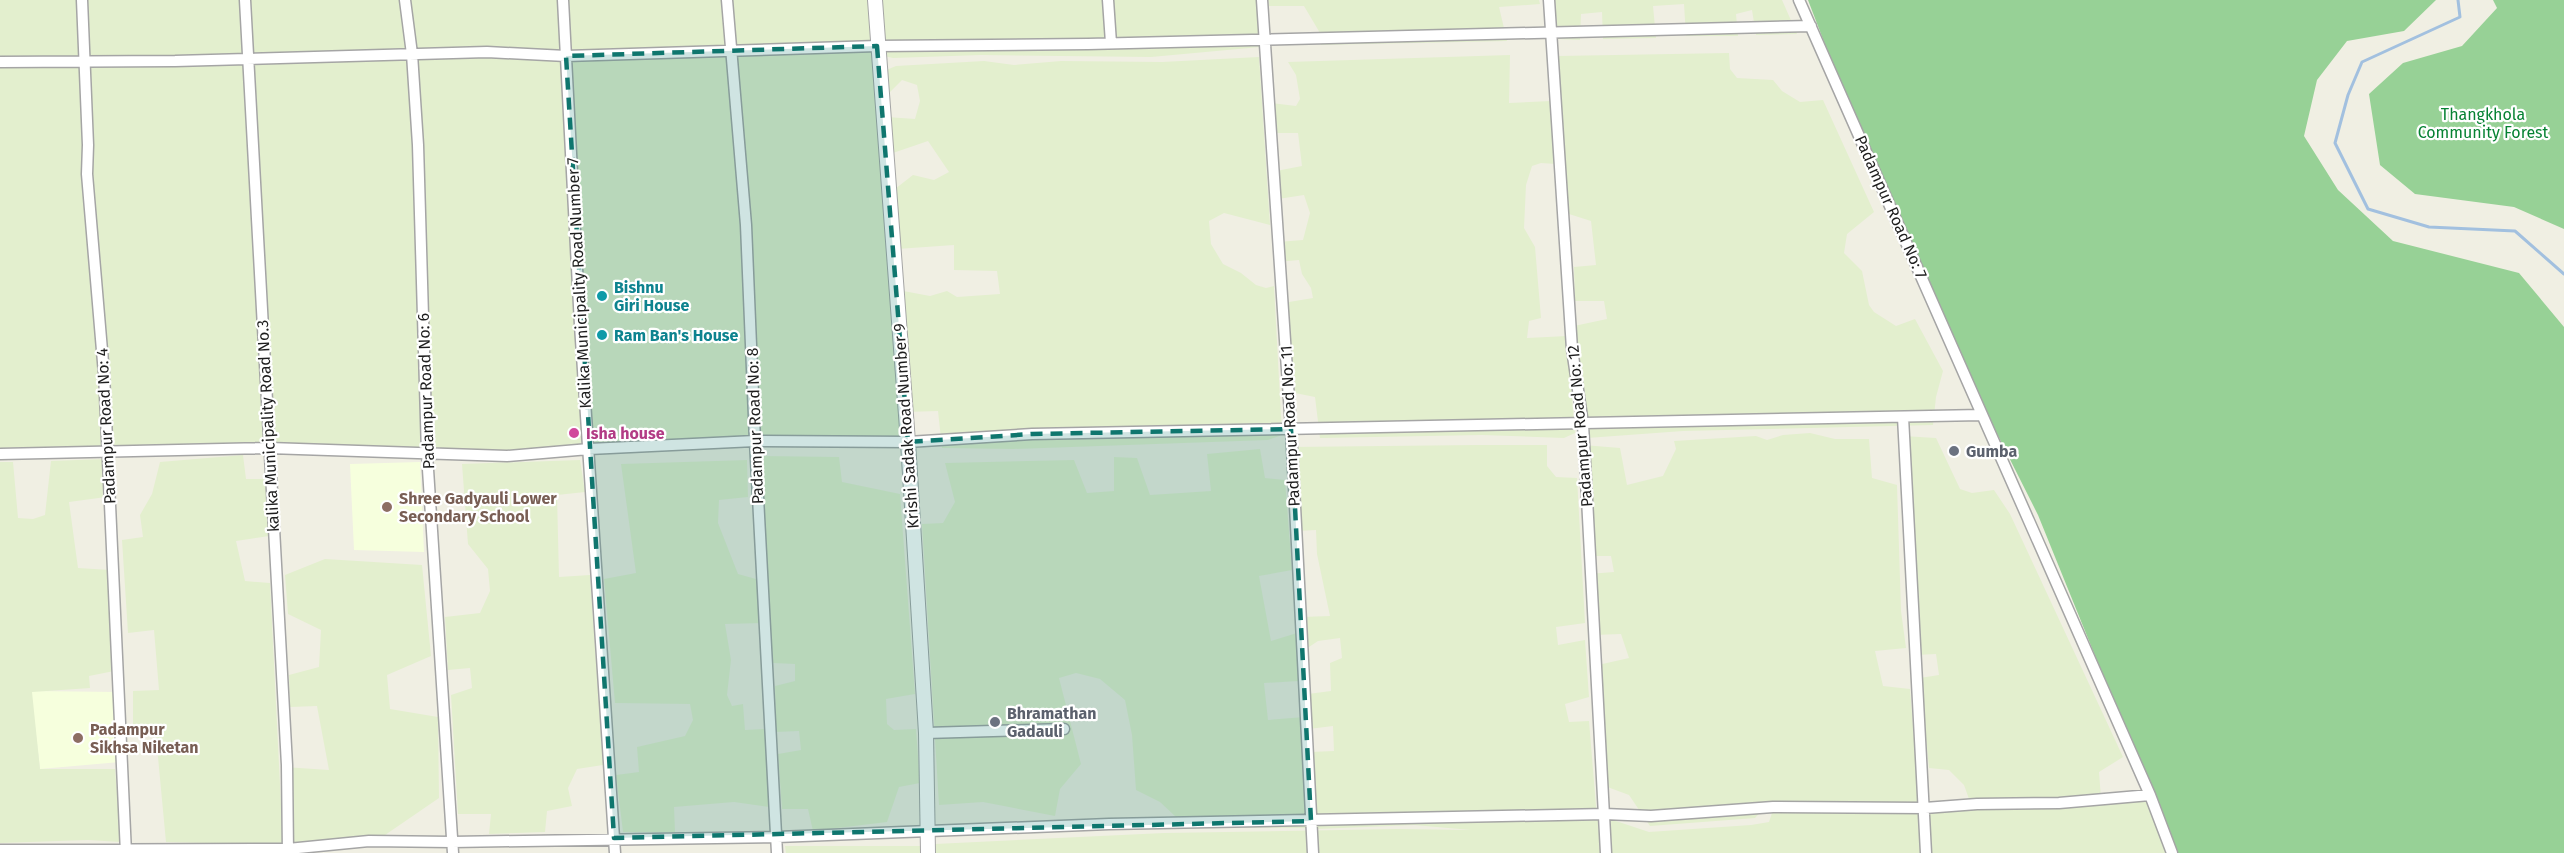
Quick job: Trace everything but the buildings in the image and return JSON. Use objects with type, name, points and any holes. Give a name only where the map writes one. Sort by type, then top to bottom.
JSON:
[{"type":"street","name":"Padampur Road No: 4","points":[[82,0],[88,145],[87,174],[94,230],[93,246],[108,453],[126,852]]},
{"type":"street","name":"kalika Municipality Road No.3","points":[[245,0],[287,765],[288,851]]},
{"type":"street","name":"Padampur Road No: 6","points":[[405,0],[412,54],[420,196],[428,454],[452,848]]},
{"type":"street","name":"Kalika Municipality Road Number 7","points":[[563,0],[615,853]]},
{"type":"street","name":"Padampur Road No: 8","points":[[727,0],[746,225],[777,853]]},
{"type":"street","name":"Krishi Sadak Road Number 9","points":[[875,0],[909,442],[926,733],[928,853]]},
{"type":"street","points":[[1108,0],[1111,43]]},
{"type":"street","name":"Padampur Road No: 11","points":[[1262,0],[1291,429],[1313,853]]},
{"type":"street","name":"Padampur Road No: 12","points":[[1549,0],[1572,349],[1582,424],[1606,853]]},
{"type":"street","name":"Padampur Road No: 7","points":[[1799,0],[2150,795],[2172,853]]},
{"type":"street","points":[[0,62],[487,52],[566,56],[730,53],[877,46],[1111,43],[1811,26]]},
{"type":"street","points":[[0,454],[269,448],[507,456],[589,449],[755,441],[909,442],[1032,434],[1981,415]]},
{"type":"street","points":[[1903,417],[1926,853]]},
{"type":"street","points":[[926,733],[1064,729]]},
{"type":"street","points":[[0,850],[288,851],[369,841],[452,848],[615,838],[777,837],[927,829],[1605,814],[1651,816],[1773,807],[1925,808],[1977,804],[2059,803],[2150,795]]},
{"type":"highlighted area","points":[[877,46],[908,442],[1032,434],[1291,429],[1311,821],[614,838],[566,56]]},
{"type":"shaded area","points":[[0,0],[870,0],[901,438],[892,448],[803,445],[542,454],[93,446],[0,448]]},
{"type":"shaded area","points":[[881,0],[1256,0],[1260,47],[1151,57],[981,55],[893,58],[884,56]]},
{"type":"shaded area","points":[[1268,0],[1539,0],[1540,4],[1499,7],[1507,41],[1321,45],[1320,33],[1304,6],[1269,6]]},
{"type":"shaded area","points":[[1555,0],[1782,0],[1797,34],[1756,35],[1752,10],[1736,14],[1738,36],[1686,36],[1684,4],[1653,6],[1656,38],[1603,39],[1602,12],[1581,14],[1580,40],[1558,39]]},
{"type":"shaded area","points":[[1729,53],[1730,69],[1737,78],[1773,80],[1782,91],[1800,102],[1823,100],[1874,212],[1847,234],[1844,253],[1862,271],[1869,305],[1874,312],[1896,326],[1915,319],[1943,371],[1936,397],[1933,425],[1683,431],[1587,438],[1574,326],[1607,319],[1604,301],[1575,301],[1574,267],[1596,265],[1591,221],[1569,214],[1558,56]]},
{"type":"shaded area","points":[[1510,55],[1509,103],[1551,101],[1556,164],[1541,163],[1532,166],[1526,185],[1524,228],[1535,247],[1541,318],[1529,321],[1527,338],[1567,336],[1575,433],[1564,438],[1482,435],[1320,438],[1315,397],[1290,392],[1283,303],[1313,298],[1311,288],[1302,274],[1299,260],[1277,262],[1278,242],[1303,240],[1310,213],[1304,195],[1278,199],[1276,171],[1302,166],[1298,133],[1271,133],[1271,103],[1296,106],[1300,99],[1296,75],[1288,62]]},
{"type":"shaded area","points":[[1259,57],[1270,225],[1224,213],[1209,221],[1211,244],[1223,264],[1241,273],[1256,285],[1266,288],[1274,286],[1282,435],[1268,440],[1013,449],[942,448],[938,411],[905,412],[898,290],[930,296],[947,291],[957,297],[1000,294],[997,271],[954,270],[954,245],[897,249],[891,192],[913,175],[934,180],[949,172],[928,141],[890,154],[886,117],[915,119],[920,101],[917,85],[902,80],[889,93],[884,71],[896,66],[984,61],[1014,65],[1061,61],[1162,62]]},
{"type":"shaded area","points":[[1810,433],[1835,439],[1869,439],[1872,478],[1897,485],[1901,611],[1906,648],[1875,651],[1883,686],[1910,689],[1919,802],[1768,804],[1755,818],[1650,826],[1629,795],[1602,785],[1598,665],[1629,658],[1621,634],[1594,635],[1589,574],[1614,572],[1611,556],[1588,556],[1583,445],[1620,448],[1627,485],[1663,476],[1676,449],[1674,441],[1756,436],[1767,440],[1783,435]]},
{"type":"shaded area","points":[[1903,436],[1936,438],[1960,489],[1972,493],[1994,490],[2010,514],[2123,757],[2099,772],[2101,798],[2030,803],[1969,799],[1964,785],[1949,770],[1929,768],[1920,678],[1939,675],[1936,654],[1916,655]]},
{"type":"shaded area","points":[[1547,445],[1547,466],[1556,477],[1577,478],[1585,623],[1556,627],[1558,645],[1585,640],[1589,697],[1565,704],[1569,722],[1589,721],[1597,818],[1604,817],[1649,832],[1769,822],[1773,810],[2151,797],[2170,853],[935,853],[935,844],[1164,833],[1471,830],[1414,825],[1316,829],[1311,752],[1334,751],[1333,726],[1309,729],[1308,694],[1331,691],[1330,663],[1342,658],[1340,638],[1318,641],[1306,649],[1302,617],[1330,616],[1317,554],[1316,530],[1298,531],[1291,447]]},
{"type":"shaded area","points":[[1260,449],[1265,478],[1285,480],[1292,570],[1259,576],[1271,641],[1297,633],[1299,681],[1264,683],[1268,720],[1304,717],[1309,828],[1177,827],[1176,817],[1160,802],[1136,790],[1132,735],[1125,700],[1100,679],[1076,673],[1059,678],[1081,764],[1060,789],[1055,816],[983,802],[939,805],[922,524],[943,523],[955,502],[945,463],[1074,460],[1087,493],[1114,491],[1114,457],[1137,458],[1150,495],[1211,491],[1207,454]]},
{"type":"shaded area","points":[[243,455],[246,479],[265,479],[269,536],[236,541],[245,581],[270,583],[283,845],[166,842],[156,736],[133,735],[133,691],[159,690],[154,630],[128,633],[122,540],[143,537],[140,515],[152,494],[160,462]]},
{"type":"shaded area","points":[[759,456],[839,457],[842,482],[900,494],[915,694],[886,699],[887,724],[894,730],[916,729],[920,783],[899,787],[887,822],[813,831],[808,809],[782,809],[778,754],[801,750],[799,731],[776,732],[775,686],[795,681],[795,664],[773,663]]},
{"type":"shaded area","points":[[104,459],[106,497],[69,502],[78,568],[110,570],[114,671],[89,676],[90,688],[32,692],[40,769],[115,769],[121,842],[88,840],[0,843],[0,462],[13,462],[18,518],[33,519],[45,515],[51,461]]},
{"type":"shaded area","points":[[580,460],[585,492],[557,495],[559,577],[590,575],[603,765],[577,769],[568,788],[572,806],[547,811],[545,832],[489,834],[491,814],[458,814],[451,695],[472,688],[470,668],[448,670],[445,617],[480,613],[490,591],[488,569],[468,544],[462,464]]},
{"type":"shaded area","points":[[747,460],[748,497],[719,500],[718,523],[738,574],[756,579],[763,623],[725,624],[731,660],[727,695],[732,706],[743,704],[745,730],[765,729],[769,807],[734,802],[674,807],[675,832],[623,832],[616,775],[639,772],[637,747],[685,736],[693,720],[690,704],[615,703],[604,579],[636,573],[621,464]]},
{"type":"shaded area","name":"Shree Gadyauli Lower Secondary School","points":[[420,462],[424,552],[354,550],[350,464]]},
{"type":"shaded area","points":[[325,559],[422,565],[431,656],[387,675],[390,709],[438,717],[439,798],[369,846],[290,849],[284,767],[329,770],[317,706],[290,707],[289,675],[319,667],[321,630],[288,614],[285,575]]},
{"type":"shaded area","name":"Padampur Sikhsa Niketan","points":[[31,691],[118,692],[120,762],[40,769]]},
{"type":"shaded area","points":[[785,846],[923,846],[923,853],[786,853]]},
{"type":"green space","points":[[1808,0],[2436,0],[2404,31],[2347,41],[2317,80],[2304,136],[2338,190],[2393,241],[2519,273],[2564,327],[2564,853],[2175,853],[2038,515],[1901,243]]},
{"type":"green space","name":"Thangkhola Community Forest","points":[[2493,0],[2564,0],[2564,229],[2514,207],[2415,194],[2380,165],[2369,94],[2403,63],[2462,46],[2497,8]]},
{"type":"waterway","points":[[2458,0],[2460,17],[2362,62],[2348,95],[2335,143],[2368,209],[2429,227],[2515,231],[2564,274]]},
{"type":"place","name":"Bishnu Giri House","points":[[602,296]]},
{"type":"place","name":"Ram Ban's House","points":[[602,335]]},
{"type":"place","name":"Isha house","points":[[574,433]]},
{"type":"place","name":"Gumba","points":[[1954,451]]},
{"type":"place","name":"Shree Gadyauli Lower Secondary School","points":[[387,507]]},
{"type":"place","name":"Bhramathan Gadauli","points":[[995,722]]},
{"type":"place","name":"Padampur Sikhsa Niketan","points":[[78,738]]}]
